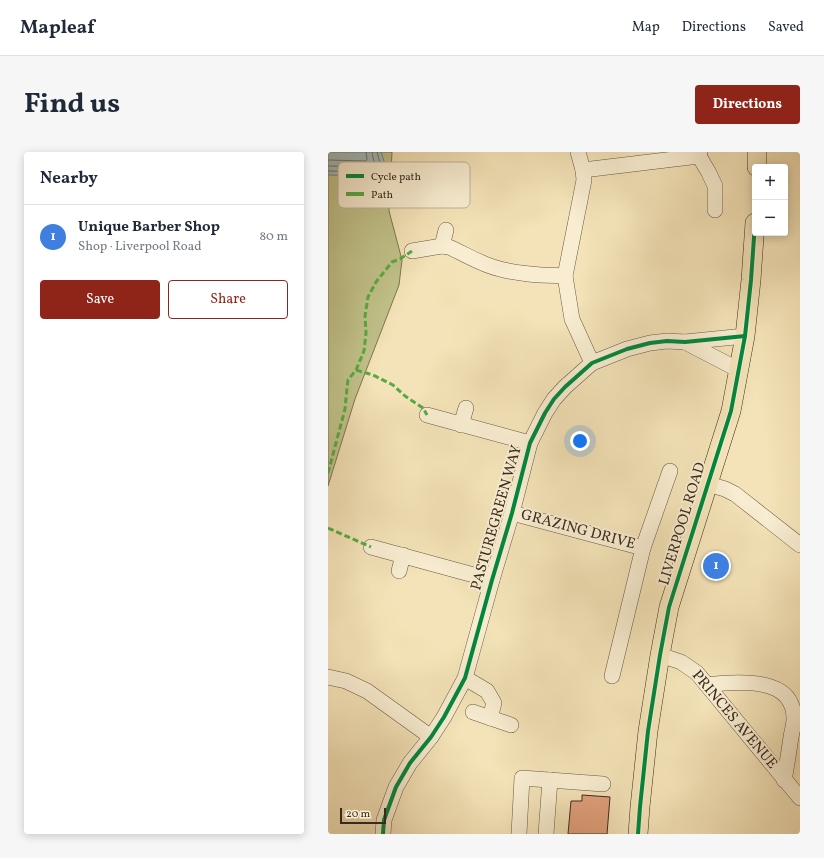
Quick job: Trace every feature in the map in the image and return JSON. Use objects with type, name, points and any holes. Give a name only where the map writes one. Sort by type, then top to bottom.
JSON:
[{"type":"main road","points":[[757,152],[757,164]]},
{"type":"main road","name":"LIVERPOOL ROAD","points":[[638,834],[648,731],[669,608],[731,411],[745,336],[754,236]]},
{"type":"street","points":[[578,152],[584,180],[566,276],[572,319],[592,363]]},
{"type":"street","points":[[583,170],[700,154],[715,186],[715,210]]},
{"type":"street","points":[[442,246],[446,230]]},
{"type":"street","points":[[412,251],[442,246],[449,247],[500,270],[521,274],[566,276]]},
{"type":"street","name":"PASTUREGREEN WAY","points":[[383,834],[384,820],[396,787],[410,763],[431,737],[444,717],[466,678],[530,443],[554,399],[592,363],[627,349],[650,343],[667,341],[685,342],[745,336]]},
{"type":"street","name":"PASTUREGREEN WAY","points":[[685,342],[739,370]]},
{"type":"street","points":[[462,425],[466,408]]},
{"type":"street","points":[[427,415],[530,443]]},
{"type":"street","name":"GRAZING DRIVE","points":[[612,676],[643,548],[670,471]]},
{"type":"street","points":[[708,484],[725,489],[735,494],[800,545]]},
{"type":"street","name":"GRAZING DRIVE","points":[[512,513],[643,548]]},
{"type":"street","points":[[371,547],[492,580]]},
{"type":"street","points":[[399,571],[403,555]]},
{"type":"street","name":"PRINCES AVENUE","points":[[660,655],[680,662],[696,673],[800,798]]},
{"type":"street","points":[[328,677],[346,681],[367,691],[431,737]]},
{"type":"street","points":[[466,678],[487,691],[494,703],[490,718]]},
{"type":"street","points":[[707,685],[750,683],[771,686],[780,692],[792,704],[794,719],[784,780]]},
{"type":"street","points":[[473,712],[511,725]]},
{"type":"street","points":[[519,834],[522,778],[603,784]]},
{"type":"street","points":[[546,834],[550,780]]},
{"type":"green space","points":[[328,152],[392,152],[391,162],[338,162],[338,208],[389,208],[402,260],[399,285],[355,399],[328,486]]},
{"type":"water","points":[[328,152],[381,152],[384,162],[338,162],[338,175],[328,175]]},
{"type":"building","points":[[582,795],[610,797],[607,834],[568,834],[571,801],[582,801]]},
{"type":"marked path","points":[[328,473],[345,409],[348,380],[356,370],[364,351],[366,333],[365,316],[368,297],[376,282],[392,262],[400,259],[412,251]]},
{"type":"marked path","points":[[356,370],[373,375],[393,385],[405,396],[423,408],[427,415]]},
{"type":"marked path","points":[[328,528],[371,547]]},
{"type":"cycle path","points":[[638,834],[648,731],[669,607],[731,411],[745,336],[754,236]]},
{"type":"cycle path","points":[[383,834],[384,820],[396,787],[410,763],[431,737],[444,717],[465,678],[512,513],[530,443],[554,399],[592,363],[627,349],[650,343],[667,341],[685,342],[745,336]]},
{"type":"place","name":"Unique Barber Shop","points":[[716,566]]}]
